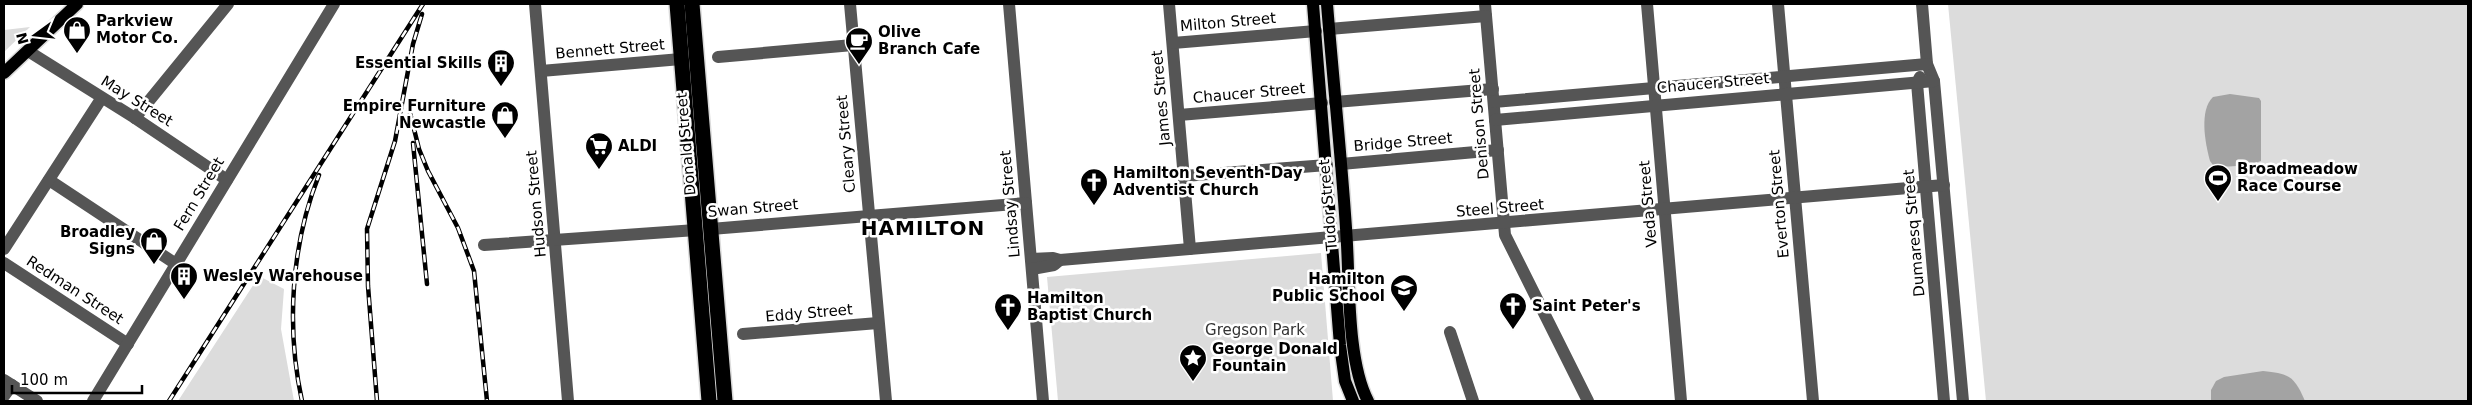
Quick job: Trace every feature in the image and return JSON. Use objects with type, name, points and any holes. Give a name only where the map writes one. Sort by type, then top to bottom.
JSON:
[{"type":"highway","name":"Donald Street","points":[[677,4],[681,59],[724,401]]},
{"type":"highway","name":"Donald Street","points":[[692,4],[709,401]]},
{"type":"main road","points":[[4,74],[78,4]]},
{"type":"main road","name":"Tudor Street","points":[[1313,4],[1328,102],[1341,164],[1356,368],[1360,386],[1368,401]]},
{"type":"main road","name":"Tudor Street","points":[[1327,4],[1329,29],[1327,165],[1340,345],[1345,381]]},
{"type":"main road","points":[[1345,381],[1353,401]]},
{"type":"street","points":[[135,118],[228,4]]},
{"type":"street","name":"Fern Street","points":[[93,401],[334,4]]},
{"type":"street","name":"Hudson Street","points":[[535,4],[568,401]]},
{"type":"street","name":"Cleary Street","points":[[850,4],[886,401]]},
{"type":"street","name":"Lindsay Street","points":[[1008,4],[1043,401]]},
{"type":"street","name":"James Street","points":[[1169,4],[1190,249]]},
{"type":"street","name":"Veda Street","points":[[1646,4],[1681,401]]},
{"type":"street","name":"Everton Street","points":[[1778,4],[1813,401]]},
{"type":"street","points":[[1922,4],[1927,64],[1934,81],[1963,400],[1941,401]]},
{"type":"street","points":[[1329,29],[1486,10]]},
{"type":"street","name":"Denison Street","points":[[1486,10],[1505,235],[1588,401]]},
{"type":"street","name":"Milton Street","points":[[1173,44],[1316,31]]},
{"type":"street","points":[[718,57],[854,45]]},
{"type":"street","name":"May Street","points":[[28,51],[135,118],[227,180]]},
{"type":"street","name":"Bennett Street","points":[[541,71],[681,59]]},
{"type":"street","points":[[1917,83],[1927,64]]},
{"type":"street","name":"Chaucer Street","points":[[1494,102],[1927,64]]},
{"type":"street","name":"Chaucer Street","points":[[1495,120],[1934,81]]},
{"type":"street","name":"Dumaresq Street","points":[[1917,83],[1927,187],[1941,401]]},
{"type":"street","name":"Chaucer Street","points":[[1179,115],[1492,89]]},
{"type":"street","points":[[4,249],[102,98]]},
{"type":"street","name":"Bridge Street","points":[[1341,164],[1498,150]]},
{"type":"street","points":[[1184,176],[1327,165]]},
{"type":"street","points":[[49,180],[176,264]]},
{"type":"street","name":"Steel Street","points":[[1032,264],[1053,258],[1060,260],[1347,237],[1944,185]]},
{"type":"street","name":"Swan Street","points":[[484,245],[703,230],[1026,202]]},
{"type":"street","name":"Redman Street","points":[[4,262],[128,344]]},
{"type":"street","name":"Eddy Street","points":[[743,334],[878,323]]},
{"type":"street","points":[[1450,332],[1473,401]]},
{"type":"street","name":"Tudor Street","points":[[1345,381],[1345,401]]},
{"type":"street","points":[[4,396],[8,382],[37,401]]},
{"type":"green space","name":"Broadmeadow Race Course","points":[[1948,4],[2468,4],[2468,401],[1986,401]]},
{"type":"green space","points":[[30,27],[4,52],[4,30]]},
{"type":"green space","name":"Gregson Park","points":[[1321,253],[1333,401],[1058,401],[1047,277]]},
{"type":"green space","points":[[259,276],[284,289],[281,329],[294,401],[178,401]]},
{"type":"shaded area","points":[[2230,94],[2259,98],[2261,101],[2261,161],[2244,165],[2219,166],[2213,165],[2210,161],[2204,127],[2206,110],[2213,97]]},
{"type":"shaded area","points":[[2263,371],[2279,373],[2290,378],[2298,386],[2305,401],[2211,401],[2211,390],[2216,381],[2224,377]]},
{"type":"railway","points":[[169,401],[423,4]]},
{"type":"railway","points":[[377,401],[368,286],[367,229],[395,141],[413,44],[422,14]]},
{"type":"railway","points":[[409,109],[419,149],[428,171],[458,228],[474,271],[487,401]]},
{"type":"railway","points":[[413,143],[427,284]]},
{"type":"railway","points":[[302,401],[294,345],[294,287],[302,230],[319,175]]},
{"type":"place","name":"Parkview Motor Co.","points":[[77,54]]},
{"type":"place","name":"Olive Branch Cafe","points":[[859,65]]},
{"type":"place","name":"Essential Skills","points":[[501,87]]},
{"type":"place","name":"Empire Furniture Newcastle","points":[[505,139]]},
{"type":"place","name":"ALDI","points":[[599,170]]},
{"type":"place","name":"Broadmeadow Race Course","points":[[2218,202]]},
{"type":"place","name":"Hamilton Seventh-Day Adventist Church","points":[[1094,206]]},
{"type":"place","name":"Broadley Signs","points":[[154,265]]},
{"type":"place","name":"Wesley Warehouse","points":[[184,300]]},
{"type":"place","name":"Hamilton Public School","points":[[1404,312]]},
{"type":"place","name":"Saint Peter's","points":[[1513,330]]},
{"type":"place","name":"Hamilton Baptist Church","points":[[1008,331]]},
{"type":"place","name":"George Donald Fountain","points":[[1193,382]]},
{"type":"district","name":"HAMILTON","points":[[923,228]]}]
